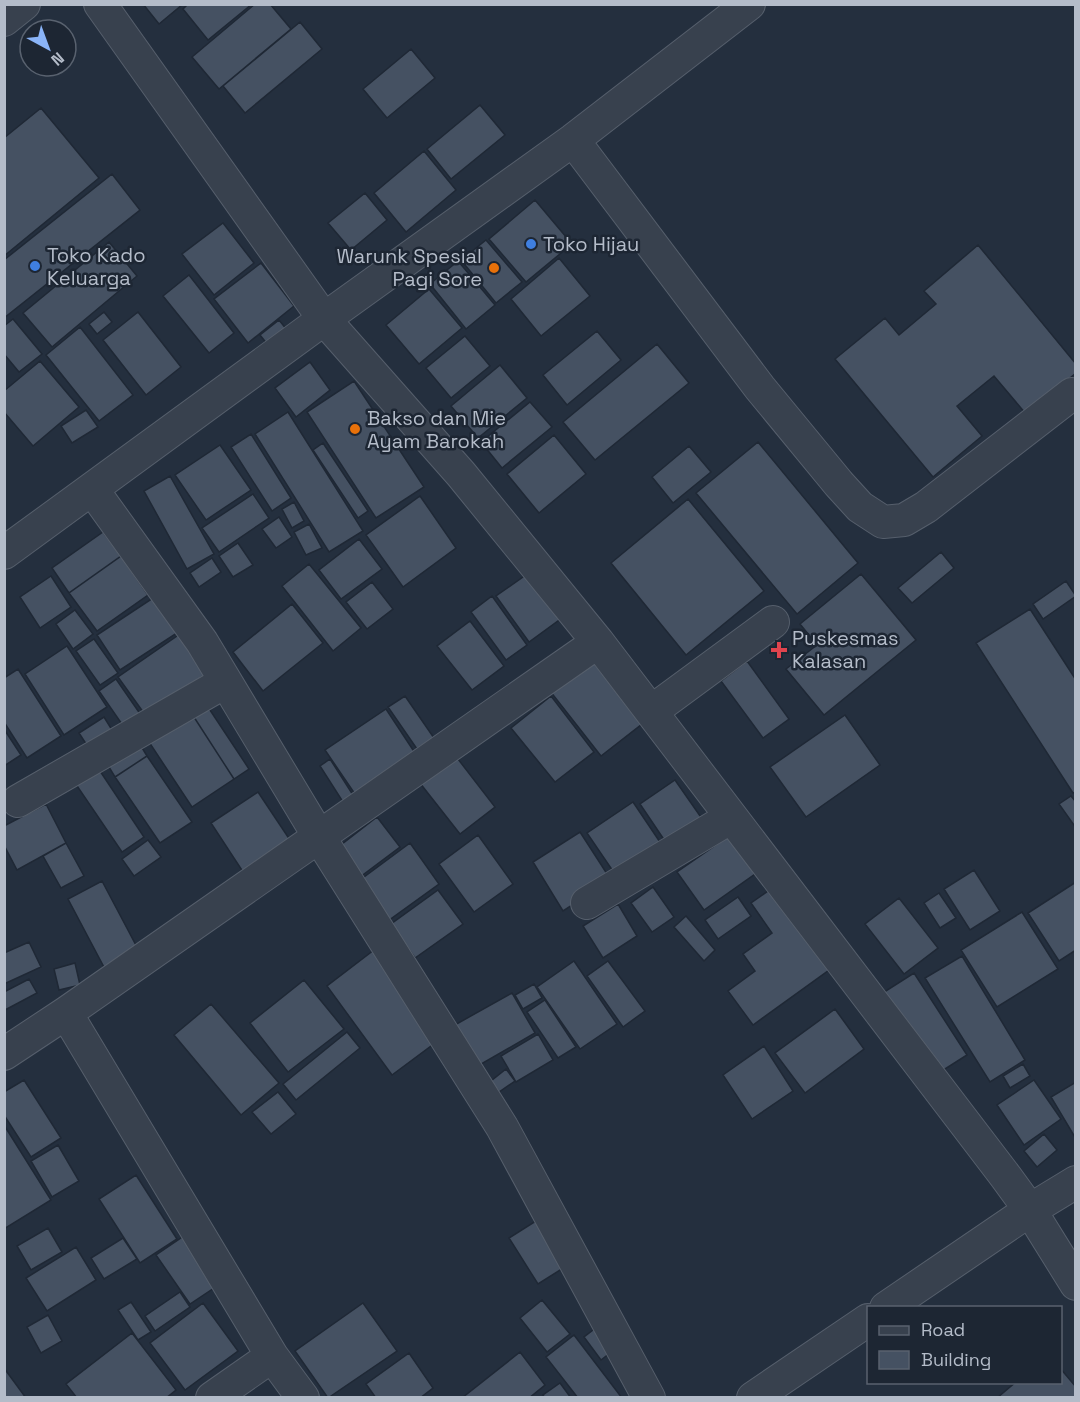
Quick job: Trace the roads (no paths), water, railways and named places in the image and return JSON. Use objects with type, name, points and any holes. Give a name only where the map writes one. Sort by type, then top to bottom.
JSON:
[{"type":"street","points":[[4,20],[24,4]]},
{"type":"street","points":[[100,4],[324,319],[461,474],[652,711],[730,818],[1030,1210],[1076,1284]]},
{"type":"street","points":[[4,553],[573,140],[749,4]]},
{"type":"street","points":[[573,140],[767,397],[838,484],[860,507],[883,522],[904,520],[926,507],[1071,394]]},
{"type":"street","points":[[92,489],[202,642],[318,835],[502,1127],[649,1398]]},
{"type":"street","points":[[652,711],[773,622]]},
{"type":"street","points":[[4,1054],[598,642]]},
{"type":"street","points":[[18,801],[225,682]]},
{"type":"street","points":[[586,903],[730,818]]},
{"type":"street","points":[[66,1013],[272,1356],[303,1398]]},
{"type":"street","points":[[889,1306],[1030,1210],[1076,1182]]},
{"type":"street","points":[[753,1398],[867,1321]]},
{"type":"street","points":[[212,1398],[272,1356]]},
{"type":"place","name":"Toko Hijau","points":[[531,244]]},
{"type":"place","name":"Toko Kado Keluarga","points":[[35,266]]},
{"type":"place","name":"Warunk Spesial Pagi Sore","points":[[494,268]]},
{"type":"place","name":"Bakso dan Mie Ayam Barokah","points":[[355,429]]},
{"type":"place","name":"Puskesmas Kalasan","points":[[779,650]]}]
